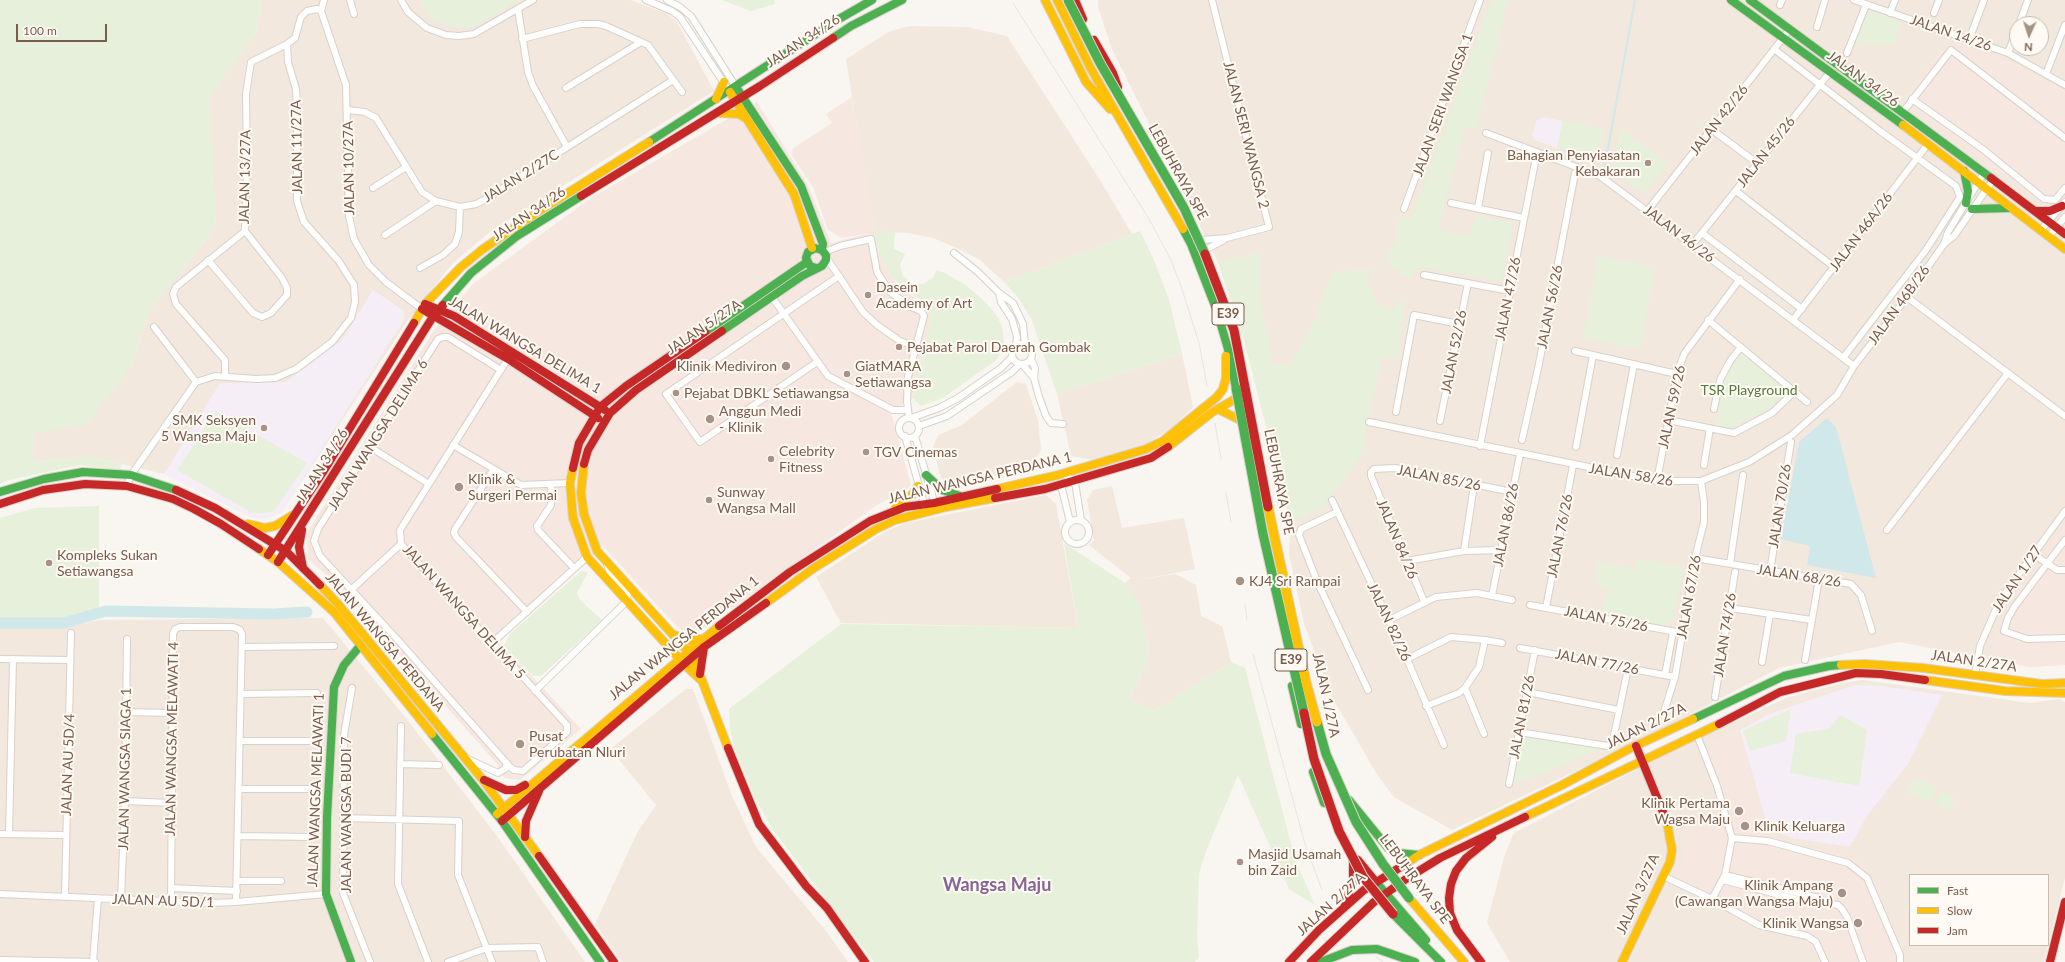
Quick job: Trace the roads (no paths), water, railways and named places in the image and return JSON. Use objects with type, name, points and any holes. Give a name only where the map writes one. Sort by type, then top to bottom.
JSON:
[{"type":"main road","name":"JALAN 34/26","points":[[268,555],[296,513],[421,305],[461,267],[483,249],[544,208],[715,101],[839,19],[872,0]]},
{"type":"main road","name":"JALAN 34/26","points":[[278,562],[436,312],[470,273],[517,236],[717,113],[852,26],[902,0]]},
{"type":"main road","points":[[1044,0],[1086,82],[1107,104],[1188,245],[1214,312],[1226,351],[1238,419],[1300,722],[1318,787],[1336,830],[1354,855],[1445,962]]},
{"type":"main road","name":"LEBUHRAYA SPE","points":[[1057,0],[1091,69],[1162,190],[1191,244],[1217,311],[1228,349],[1263,534],[1306,728],[1316,766],[1339,831],[1363,877],[1392,914],[1440,962]]},
{"type":"main road","name":"LEBUHRAYA SPE","points":[[1068,0],[1100,63],[1184,208],[1205,252],[1234,330],[1243,368],[1259,460],[1306,682],[1326,754],[1356,822],[1383,864],[1409,898],[1464,962]]},
{"type":"main road","points":[[1075,0],[1082,16]]},
{"type":"main road","points":[[1079,0],[1082,16]]},
{"type":"main road","name":"JALAN 34/26","points":[[1731,0],[1928,144],[2065,249]]},
{"type":"main road","name":"JALAN 34/26","points":[[1750,0],[1903,112],[2065,234]]},
{"type":"main road","name":"JALAN 1/27A","points":[[1082,16],[1113,73],[1122,95],[1181,197],[1207,249],[1242,352],[1251,391],[1274,520],[1323,748],[1332,779],[1354,826],[1398,884],[1468,962]]},
{"type":"main road","points":[[715,101],[724,82]]},
{"type":"main road","points":[[760,86],[752,102],[750,116],[794,194],[812,248],[824,253]]},
{"type":"main road","points":[[733,89],[750,116],[801,186],[823,244],[824,263],[816,268],[810,266],[806,262],[806,255],[812,248]]},
{"type":"main road","points":[[717,113],[750,116]]},
{"type":"main road","points":[[1964,171],[1969,206],[2012,208]]},
{"type":"main road","points":[[2035,211],[2050,211],[2063,204]]},
{"type":"main road","name":"JALAN 5/27A","points":[[600,407],[626,386],[806,262]]},
{"type":"main road","name":"JALAN 5/27A","points":[[690,654],[597,551],[589,531],[582,493],[582,472],[587,456],[604,421],[610,413],[636,390],[816,268]]},
{"type":"main road","points":[[451,296],[451,307],[454,316]]},
{"type":"main road","name":"JALAN WANGSA DELIMA 1","points":[[421,305],[436,312],[610,413]]},
{"type":"main road","name":"JALAN WANGSA DELIMA 1","points":[[436,312],[454,316],[604,421]]},
{"type":"main road","name":"JALAN WANGSA PERDANA 1","points":[[935,506],[962,496],[1064,474],[1146,449],[1163,441],[1223,389],[1226,378],[1226,351]]},
{"type":"main road","name":"JALAN WANGSA PERDANA 1","points":[[702,643],[808,572],[876,529],[895,520],[925,508],[1075,482],[1151,458],[1169,447],[1218,409],[1251,391]]},
{"type":"main road","points":[[600,407],[579,443],[570,483],[573,518],[587,557],[678,658],[701,678]]},
{"type":"main road","points":[[1218,409],[1238,419]]},
{"type":"main road","name":"JALAN WANGSA PERDANA","points":[[0,492],[44,478],[83,472],[131,475],[186,494],[238,522],[286,551],[338,604],[483,780],[585,919],[614,962]]},
{"type":"main road","points":[[926,474],[942,490],[962,496]]},
{"type":"main road","name":"JALAN WANGSA PERDANA","points":[[0,504],[43,490],[84,484],[127,486],[173,499],[194,509],[278,562],[334,612],[499,818],[600,962]]},
{"type":"main road","points":[[889,512],[909,498],[918,486]]},
{"type":"main road","name":"JALAN WANGSA PERDANA 1","points":[[538,784],[685,665],[690,654],[702,643],[790,572],[870,521],[889,512],[906,507],[925,508]]},
{"type":"main road","points":[[238,522],[265,528],[283,523],[296,513]]},
{"type":"main road","points":[[303,568],[300,554],[300,539],[304,521]]},
{"type":"main road","points":[[671,633],[683,640],[702,643],[701,678]]},
{"type":"main road","points":[[661,638],[668,656],[664,669]]},
{"type":"main road","name":"JALAN WANGSA MELAWATI 1","points":[[351,962],[326,894],[330,739],[334,687],[344,665],[360,646]]},
{"type":"main road","points":[[690,654],[760,824],[806,886],[827,908],[865,962]]},
{"type":"main road","name":"JALAN WANGSA PERDANA 1","points":[[499,818],[664,669],[678,658],[690,654]]},
{"type":"main road","name":"JALAN 2/27A","points":[[1289,962],[1364,890],[1419,855],[1608,760],[1637,748],[1784,676],[1829,666],[1865,664],[1923,668],[2042,684],[2065,683]]},
{"type":"main road","name":"JALAN 2/27A","points":[[1311,962],[1385,893],[1440,858],[1697,735],[1780,692],[1856,673],[1881,674],[2005,691],[2065,693]]},
{"type":"main road","name":"JALAN 3/27A","points":[[1622,962],[1664,876],[1670,862],[1672,850],[1668,824],[1637,748]]},
{"type":"main road","points":[[1332,779],[1388,848],[1398,853],[1419,855]]},
{"type":"main road","points":[[483,780],[506,790],[516,790],[538,784]]},
{"type":"main road","points":[[525,837],[526,821],[538,784]]},
{"type":"main road","points":[[1481,962],[1455,924],[1450,913],[1449,898],[1451,884],[1456,871],[1466,858],[1500,830]]},
{"type":"main road","points":[[1344,908],[1353,882],[1354,855]]},
{"type":"main road","points":[[1395,904],[1398,897],[1408,895]]},
{"type":"main road","points":[[2050,962],[2065,902]]},
{"type":"main road","points":[[1321,962],[1352,950],[1377,949],[1415,962]]},
{"type":"street","points":[[287,44],[295,38],[303,14],[317,9],[321,11],[324,0]]},
{"type":"street","points":[[350,0],[354,14]]},
{"type":"street","points":[[401,0],[408,12],[427,28],[453,36],[474,34],[533,0]]},
{"type":"street","points":[[646,0],[672,10],[680,17],[724,82],[733,89]]},
{"type":"street","points":[[667,0],[680,7],[691,16],[733,89]]},
{"type":"street","name":"JALAN SERI WANGSA 2","points":[[1202,240],[1227,238],[1269,227],[1212,0]]},
{"type":"street","name":"JALAN SERI WANGSA 1","points":[[1404,209],[1480,0]]},
{"type":"street","points":[[1817,27],[1825,0]]},
{"type":"street","name":"JALAN 14/26","points":[[1854,0],[2008,53],[2065,85]]},
{"type":"street","points":[[1890,13],[1894,0]]},
{"type":"street","points":[[1934,13],[1939,0]]},
{"type":"street","points":[[1969,40],[1984,0]]},
{"type":"street","points":[[2022,16],[2028,0]]},
{"type":"street","points":[[1847,53],[1866,5]]},
{"type":"street","points":[[518,9],[528,72],[533,86],[567,147]]},
{"type":"street","name":"JALAN 10/27A","points":[[321,11],[345,77],[348,110],[349,216],[354,239],[369,265],[386,282],[421,305]]},
{"type":"street","points":[[522,39],[590,23],[606,26],[648,45],[654,51],[682,92]]},
{"type":"street","points":[[2046,74],[2065,25]]},
{"type":"street","name":"JALAN 42/26","points":[[1648,210],[1790,29]]},
{"type":"street","points":[[566,88],[641,42]]},
{"type":"street","name":"JALAN 13/27A","points":[[225,376],[225,360],[176,304],[173,294],[176,287],[245,231],[247,166],[246,94],[248,69],[250,62],[287,44]]},
{"type":"street","name":"JALAN 11/27A","points":[[196,382],[216,376],[256,379],[276,378],[296,369],[332,342],[347,325],[351,318],[355,302],[354,285],[338,260],[304,222],[297,201],[296,89],[287,57],[287,44]]},
{"type":"street","points":[[1774,49],[1956,186],[1960,198],[1926,250],[1843,358]]},
{"type":"street","points":[[1903,112],[1951,50],[2065,138]]},
{"type":"street","name":"JALAN 45/26","points":[[1693,244],[1830,72]]},
{"type":"street","name":"JALAN 2/27C","points":[[348,110],[365,112],[376,118],[422,192],[436,201],[460,207],[476,204],[484,200],[673,80]]},
{"type":"street","points":[[1912,99],[1984,150],[2044,199],[2054,200],[2065,188]]},
{"type":"street","points":[[1712,129],[1757,163]]},
{"type":"street","name":"JALAN 46/26","points":[[1486,133],[1600,176],[1648,210],[1854,366]]},
{"type":"street","name":"JALAN 46A/26","points":[[1793,320],[1928,144]]},
{"type":"street","name":"JALAN 47/26","points":[[1480,446],[1536,152]]},
{"type":"street","points":[[1478,208],[1488,153]]},
{"type":"street","points":[[373,188],[406,167]]},
{"type":"street","name":"JALAN 56/26","points":[[1522,440],[1541,357],[1575,173]]},
{"type":"street","name":"JALAN 46B/26","points":[[1854,366],[1907,297],[1944,243],[1954,236],[1969,206],[1978,182],[1984,173]]},
{"type":"street","name":"JALAN 46B/26","points":[[1969,206],[1987,189],[1993,180]]},
{"type":"street","points":[[1736,191],[1834,267]]},
{"type":"street","points":[[385,235],[436,201]]},
{"type":"street","points":[[1452,203],[1524,218]]},
{"type":"street","points":[[2041,230],[2063,204]]},
{"type":"street","points":[[420,268],[443,255],[455,244],[459,232],[460,207]]},
{"type":"street","points":[[2049,236],[2065,217]]},
{"type":"street","points":[[208,260],[253,313],[262,317],[271,313],[287,295],[287,288],[282,278],[245,231]]},
{"type":"street","points":[[1702,233],[1802,309]]},
{"type":"street","points":[[1934,236],[1944,243]]},
{"type":"street","name":"JALAN SERI WANGSA 2","points":[[1207,249],[1227,238]]},
{"type":"street","points":[[909,418],[907,400],[908,377],[916,347],[924,316],[921,311],[911,307],[890,292],[877,272],[871,239],[840,246],[824,253],[863,312],[877,325],[900,340],[916,347]]},
{"type":"street","points":[[954,253],[978,272],[999,293],[1013,303],[1021,316],[1025,344],[1032,352],[1031,359],[1035,368],[1034,378],[1046,416],[1051,423],[1063,424]]},
{"type":"street","points":[[1424,275],[1510,291]]},
{"type":"street","points":[[817,362],[700,442],[666,394],[839,276]]},
{"type":"street","name":"JALAN 59/26","points":[[1658,481],[1677,374],[1684,354],[1740,279]]},
{"type":"street","name":"JALAN 52/26","points":[[1440,421],[1468,283]]},
{"type":"street","points":[[925,508],[905,436],[900,432],[900,426],[909,418],[939,408],[958,398],[1001,368],[1012,357],[1012,350],[1016,345],[1017,337],[1012,319],[1001,302],[999,293]]},
{"type":"street","points":[[772,297],[828,376],[892,410],[904,410]]},
{"type":"street","points":[[1907,297],[2065,416]]},
{"type":"street","points":[[1396,412],[1414,315],[1459,324]]},
{"type":"street","points":[[1708,320],[1807,402]]},
{"type":"street","points":[[127,486],[131,475],[188,390],[196,382],[154,327]]},
{"type":"street","name":"JALAN WANGSA DELIMA 6","points":[[352,589],[320,556],[314,541],[318,529],[438,339],[448,337],[501,370]]},
{"type":"street","points":[[1016,345],[1025,344]]},
{"type":"street","points":[[1714,409],[1720,380],[1730,361],[1741,347]]},
{"type":"street","points":[[1575,351],[1677,374]]},
{"type":"street","points":[[1576,447],[1593,355]]},
{"type":"street","name":"JALAN WANGSA DELIMA 5","points":[[507,763],[514,770],[523,771],[567,732],[568,728],[402,544],[400,530],[510,356]]},
{"type":"street","points":[[1012,357],[1034,378]]},
{"type":"street","points":[[919,426],[947,416],[1012,372],[1021,364],[1031,359]]},
{"type":"street","points":[[1617,455],[1634,364]]},
{"type":"street","name":"JALAN 58/26","points":[[1369,422],[1573,465],[1658,481],[1701,481],[1749,462],[1792,435],[1837,395],[1854,366]]},
{"type":"street","points":[[1887,530],[2008,373]]},
{"type":"street","points":[[1668,420],[1734,432],[1772,413],[1794,391]]},
{"type":"street","points":[[907,400],[904,410],[909,418],[917,422],[919,426],[915,436],[935,506]]},
{"type":"street","points":[[1704,465],[1710,428]]},
{"type":"street","points":[[905,436],[915,436]]},
{"type":"street","name":"JALAN 70/26","points":[[1770,571],[1791,442]]},
{"type":"street","points":[[453,445],[521,485],[570,483]]},
{"type":"street","points":[[370,447],[429,484]]},
{"type":"street","name":"JALAN 86/26","points":[[1492,596],[1520,454]]},
{"type":"street","name":"JALAN 76/26","points":[[1546,608],[1573,465]]},
{"type":"street","name":"JALAN 85/26","points":[[1371,476],[1371,472],[1374,469],[1395,468],[1512,492]]},
{"type":"street","points":[[494,470],[455,529],[454,533],[456,537],[527,612]]},
{"type":"street","points":[[1064,474],[1075,482],[1081,520]]},
{"type":"street","points":[[1730,564],[1744,475]]},
{"type":"street","name":"JALAN 84/26","points":[[1371,476],[1424,601]]},
{"type":"street","name":"JALAN 67/26","points":[[1664,712],[1675,677],[1695,558],[1704,522],[1704,502],[1701,481]]},
{"type":"street","points":[[551,484],[551,505],[537,526],[538,530],[574,568]]},
{"type":"street","points":[[1061,485],[1070,522]]},
{"type":"street","points":[[1464,551],[1473,492]]},
{"type":"street","name":"JALAN 82/26","points":[[1332,500],[1444,745]]},
{"type":"street","name":"JALAN 1/27","points":[[1974,675],[1980,646],[1991,617],[2000,600],[2065,510]]},
{"type":"street","points":[[1337,512],[1300,529],[1299,535],[1317,581],[1368,690]]},
{"type":"street","points":[[1081,520],[1087,524],[1090,531],[1087,538],[1078,544],[1070,542],[1066,536],[1066,528],[1070,522],[1081,520]]},
{"type":"street","points":[[2065,540],[2008,618],[2004,631],[2027,639],[2065,638]]},
{"type":"street","points":[[402,544],[352,589],[507,763],[505,769],[498,772],[462,756]]},
{"type":"street","points":[[1407,561],[1464,551],[1501,550]]},
{"type":"street","points":[[2033,554],[2057,570],[2065,570]]},
{"type":"street","points":[[491,644],[587,557]]},
{"type":"street","name":"JALAN 68/26","points":[[1695,558],[1851,584],[1861,595],[1872,632]]},
{"type":"street","points":[[535,691],[627,601],[628,591],[610,573],[605,560]]},
{"type":"street","name":"JALAN 74/26","points":[[1715,697],[1735,572]]},
{"type":"street","points":[[1805,660],[1819,579]]},
{"type":"street","points":[[1388,620],[1424,601],[1436,597],[1476,593],[1512,600]]},
{"type":"street","name":"JALAN 75/26","points":[[1530,605],[1682,633]]},
{"type":"street","points":[[1730,608],[1812,620]]},
{"type":"street","points":[[1762,662],[1770,614]]},
{"type":"street","name":"JALAN WANGSA MELAWATI 4","points":[[171,902],[172,713],[175,629],[180,627],[233,628],[240,630],[242,647],[236,902]]},
{"type":"street","points":[[1665,675],[1673,632]]},
{"type":"street","name":"JALAN AU 5D/4","points":[[65,896],[70,633]]},
{"type":"street","points":[[1406,659],[1451,637],[1502,643]]},
{"type":"street","name":"JALAN WANGSA SIAGA 1","points":[[121,899],[125,801],[127,639]]},
{"type":"street","points":[[1426,706],[1459,693],[1465,688],[1479,667],[1486,640]]},
{"type":"street","points":[[242,647],[334,646]]},
{"type":"street","name":"JALAN 77/26","points":[[1520,648],[1675,677]]},
{"type":"street","name":"JALAN 81/26","points":[[1509,784],[1535,650]]},
{"type":"street","points":[[0,659],[70,660]]},
{"type":"street","points":[[9,834],[13,659]]},
{"type":"street","points":[[1519,732],[1608,746],[1612,745],[1628,668]]},
{"type":"street","name":"JALAN WANGSA BUDI 7","points":[[352,688],[344,735],[343,893],[370,962]]},
{"type":"street","points":[[1465,688],[1484,734]]},
{"type":"street","points":[[1527,692],[1620,710]]},
{"type":"street","points":[[241,694],[317,693]]},
{"type":"street","points":[[126,712],[172,713]]},
{"type":"street","points":[[401,726],[398,884],[428,962]]},
{"type":"street","points":[[1697,735],[1717,786],[1732,838],[1724,877],[1712,899]]},
{"type":"street","points":[[240,742],[314,741]]},
{"type":"street","points":[[400,764],[439,765]]},
{"type":"street","points":[[239,788],[314,789]]},
{"type":"street","points":[[125,801],[171,803]]},
{"type":"street","points":[[343,818],[459,821],[458,875],[492,962]]},
{"type":"street","points":[[0,834],[65,835]]},
{"type":"street","points":[[238,836],[313,836]]},
{"type":"street","points":[[1732,838],[1768,842],[1848,863],[1868,878],[1900,955],[1900,962]]},
{"type":"street","points":[[1664,876],[1712,899],[1759,925],[1807,936],[1816,942],[1825,962]]},
{"type":"street","points":[[1724,877],[1818,905],[1825,903],[1838,905],[1842,909],[1860,948],[1863,962]]},
{"type":"street","points":[[237,881],[281,881]]},
{"type":"street","points":[[171,888],[237,891]]},
{"type":"street","name":"JALAN AU 5D/1","points":[[0,894],[171,902],[236,902],[326,894]]},
{"type":"street","points":[[0,960],[94,962],[98,898]]},
{"type":"street","points":[[448,962],[487,948],[538,947],[543,962]]},
{"type":"water","points":[[1827,418],[1836,427],[1876,578],[1807,565],[1810,546],[1781,539],[1799,442]]},
{"type":"waterway","points":[[1604,170],[1635,0]]},
{"type":"waterway","points":[[0,623],[64,623],[106,611],[273,614],[307,612]]},
{"type":"tram line","points":[[1013,3],[1149,219],[1170,258],[1181,286],[1199,343],[1207,386]]},
{"type":"tram line","points":[[1215,423],[1221,459]]},
{"type":"tram line","points":[[1226,493],[1231,522]]},
{"type":"tram line","points":[[1245,605],[1247,620]]},
{"type":"tram line","points":[[1253,654],[1305,844],[1322,890]]},
{"type":"tram line","points":[[1376,957],[1383,962]]},
{"type":"place","name":"Bahagian Penyiasatan Kebakaran","points":[[1648,163]]},
{"type":"place","name":"Dasein Academy of Art","points":[[868,295]]},
{"type":"place","name":"Pejabat Parol Daerah Gombak","points":[[899,347]]},
{"type":"place","name":"Klinik Mediviron","points":[[786,366]]},
{"type":"place","name":"GiatMARA Setiawangsa","points":[[847,374]]},
{"type":"place","name":"Pejabat DBKL Setiawangsa","points":[[676,393]]},
{"type":"place","name":"Anggun Medi - Klinik","points":[[710,419]]},
{"type":"place","name":"SMK Seksyen 5 Wangsa Maju","points":[[264,428]]},
{"type":"place","name":"TGV Cinemas","points":[[866,452]]},
{"type":"place","name":"Celebrity Fitness","points":[[771,459]]},
{"type":"place","name":"Klinik & Surgeri Permai","points":[[459,487]]},
{"type":"place","name":"Sunway Wangsa Mall","points":[[709,500]]},
{"type":"place","name":"Kompleks Sukan Setiawangsa","points":[[49,563]]},
{"type":"place","name":"KJ4 Sri Rampai","points":[[1240,581]]},
{"type":"place","name":"Pusat Perubatan Nluri","points":[[520,744]]},
{"type":"place","name":"Klinik Pertama Wagsa Maju","points":[[1739,811]]},
{"type":"place","name":"Klinik Keluarga","points":[[1745,826]]},
{"type":"place","name":"Masjid Usamah bin Zaid","points":[[1240,862]]},
{"type":"place","name":"Klinik Ampang (Cawangan Wangsa Maju)","points":[[1842,893]]},
{"type":"place","name":"Klinik Wangsa","points":[[1858,923]]},
{"type":"district","name":"Wangsa Maju","points":[[997,885]]},
{"type":"park label","name":"TSR Playground","points":[[1749,390]]}]
